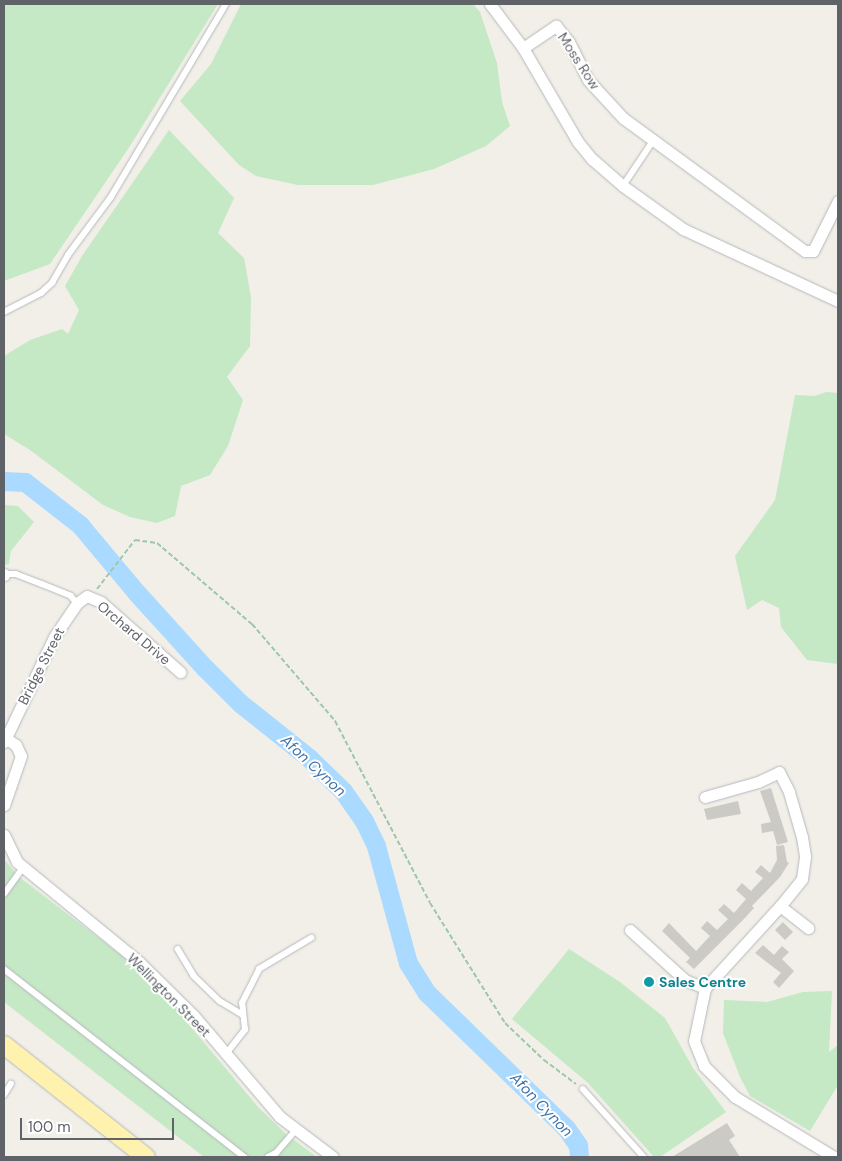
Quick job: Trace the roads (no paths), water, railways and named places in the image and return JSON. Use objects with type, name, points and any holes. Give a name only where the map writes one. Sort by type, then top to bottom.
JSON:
[{"type":"main road","points":[[4,1045],[146,1157]]},
{"type":"street","points":[[490,4],[523,48],[578,142],[592,159],[623,186],[683,229],[838,301]]},
{"type":"street","name":"Moss Row","points":[[523,48],[556,26],[568,42],[588,80],[623,118],[653,141]]},
{"type":"street","points":[[653,141],[805,251],[813,251],[838,201]]},
{"type":"street","name":"Bridge Street","points":[[4,739],[54,637],[77,603],[87,596]]},
{"type":"street","name":"Orchard Drive","points":[[87,596],[101,602],[180,672]]},
{"type":"street","points":[[4,739],[16,745],[21,756],[4,805]]},
{"type":"street","points":[[705,797],[758,782],[778,772],[789,792],[802,837],[805,858],[802,879],[780,906],[705,988],[694,1041],[704,1066],[735,1097],[832,1157]]},
{"type":"street","name":"Wellington Street","points":[[4,835],[17,862],[23,868],[139,962],[194,1016],[259,1095],[296,1130],[333,1157]]},
{"type":"street","points":[[780,906],[808,928]]},
{"type":"street","points":[[630,930],[685,980],[705,988]]},
{"type":"lane","points":[[4,312],[41,294],[52,283],[68,255],[111,197],[226,4]]},
{"type":"lane","points":[[623,186],[653,141]]},
{"type":"lane","points":[[4,574],[16,574],[49,587],[71,596],[77,603]]},
{"type":"lane","points":[[4,894],[23,868]]},
{"type":"lane","points":[[226,1054],[245,1030],[242,1003],[259,969],[311,938]]},
{"type":"lane","points":[[178,949],[194,976],[220,1001],[243,1015]]},
{"type":"lane","points":[[4,969],[245,1157]]},
{"type":"lane","points":[[4,1095],[11,1084]]},
{"type":"lane","points":[[583,1089],[644,1157]]},
{"type":"lane","points":[[268,1157],[276,1152],[296,1130]]},
{"type":"waterway","name":"Afon Cynon","points":[[4,481],[25,482],[80,525],[136,592],[205,668],[240,703],[308,757],[343,791],[364,821],[376,846],[408,963],[427,993],[566,1128],[578,1145],[579,1157]]},
{"type":"place","name":"Sales Centre","points":[[649,982]]}]
